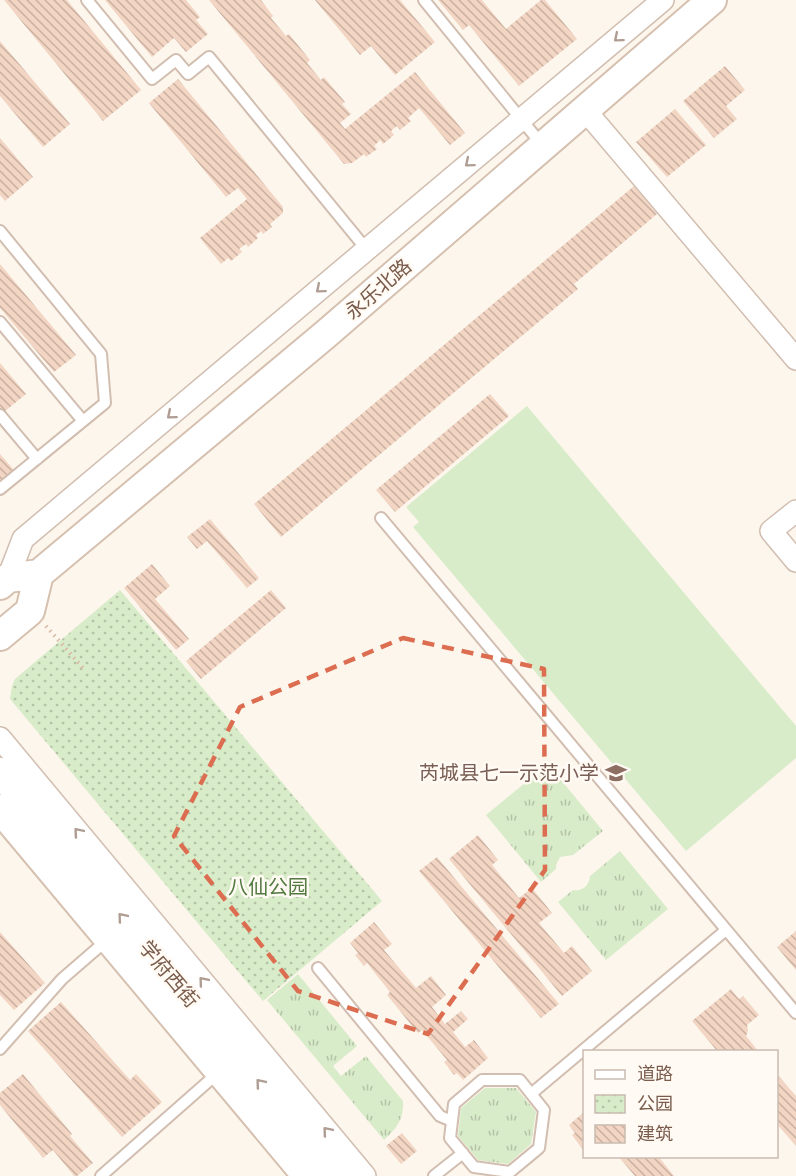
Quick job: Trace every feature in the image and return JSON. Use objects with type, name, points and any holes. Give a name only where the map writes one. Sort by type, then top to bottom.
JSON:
[{"type":"street","points":[[4,582],[23,539],[663,0]]},
{"type":"street","name":"永乐北路","points":[[39,574],[326,334],[712,0]]},
{"type":"street","points":[[585,110],[796,359]]},
{"type":"street","points":[[796,511],[771,531],[796,561]]},
{"type":"street","points":[[0,636],[30,609],[39,574],[4,582]]},
{"type":"street","points":[[0,738],[365,1176]]},
{"type":"street","name":"学府西街","points":[[0,772],[338,1176]]},
{"type":"street","name":"学府西街","points":[[0,809],[307,1176]]},
{"type":"lane","points":[[87,0],[152,79],[176,60],[188,74],[209,57],[367,250]]},
{"type":"lane","points":[[424,0],[543,146]]},
{"type":"lane","points":[[0,231],[101,354],[105,403],[0,489]]},
{"type":"lane","points":[[0,322],[83,420]]},
{"type":"lane","points":[[0,415],[37,459]]},
{"type":"lane","points":[[381,518],[796,1013]]},
{"type":"lane","points":[[583,1050],[726,930]]},
{"type":"lane","points":[[0,1049],[62,979],[109,939]]},
{"type":"lane","points":[[318,968],[440,1116],[452,1121]]},
{"type":"lane","points":[[531,1094],[583,1050]]},
{"type":"lane","points":[[101,1176],[219,1072]]},
{"type":"lane","points":[[482,1080],[520,1080],[544,1110],[539,1148],[510,1172],[474,1167],[450,1138],[452,1121],[454,1104],[482,1080]]},
{"type":"lane","points":[[434,1176],[463,1153]]},
{"type":"path","points":[[30,609],[83,668]]},
{"type":"highlighted area","points":[[403,638],[544,669],[545,870],[428,1034],[298,991],[174,836],[240,707]]},
{"type":"green space","points":[[527,406],[796,726],[796,758],[686,851],[413,527],[419,522],[406,507]]},
{"type":"green space","name":"八仙公园","points":[[120,590],[382,901],[263,1001],[10,699],[15,679]]},
{"type":"green space","points":[[548,764],[603,831],[573,855],[560,857],[556,869],[541,882],[486,815]]},
{"type":"green space","points":[[620,851],[668,909],[606,960],[558,902],[573,890],[585,887],[590,876]]},
{"type":"green space","points":[[298,974],[357,1046],[333,1066],[341,1076],[366,1056],[403,1101],[399,1123],[384,1140],[267,1000]]},
{"type":"green space","points":[[485,1088],[516,1088],[536,1112],[531,1144],[508,1164],[478,1160],[458,1136],[461,1108]]},
{"type":"building","points":[[4,0],[67,0],[141,90],[103,121]]},
{"type":"building","points":[[105,0],[186,0],[200,17],[196,20],[208,34],[186,52],[174,38],[152,57]]},
{"type":"building","points":[[209,0],[261,0],[273,16],[271,18],[286,36],[289,34],[310,60],[307,63],[321,80],[324,77],[345,102],[342,104],[351,114],[340,123],[345,129],[415,72],[465,133],[450,145],[419,108],[408,118],[411,121],[400,130],[397,126],[391,131],[394,135],[383,144],[380,140],[374,146],[377,149],[366,157],[364,154],[352,163],[344,164]]},
{"type":"building","points":[[315,0],[400,0],[435,42],[395,75],[371,46],[360,55]]},
{"type":"building","points":[[438,0],[482,0],[506,29],[541,0],[545,0],[577,39],[519,86],[469,25],[463,30]]},
{"type":"building","points":[[0,41],[70,124],[43,147],[0,96]]},
{"type":"building","points":[[725,66],[745,90],[726,106],[737,119],[714,138],[683,101]]},
{"type":"building","points":[[178,79],[283,207],[283,213],[270,224],[272,227],[263,234],[261,231],[256,235],[258,238],[248,247],[246,244],[239,249],[242,252],[231,261],[228,258],[221,264],[200,238],[247,199],[238,188],[226,197],[149,103]]},
{"type":"building","points":[[675,109],[706,145],[667,177],[636,142]]},
{"type":"building","points":[[0,138],[33,177],[5,201],[0,195]]},
{"type":"building","points":[[634,186],[657,214],[574,284],[578,289],[281,537],[254,504]]},
{"type":"building","points":[[0,264],[76,355],[54,372],[0,308]]},
{"type":"building","points":[[0,363],[26,394],[4,412],[0,407]]},
{"type":"building","points":[[490,394],[509,416],[395,512],[376,490]]},
{"type":"building","points":[[0,454],[14,470],[0,482]]},
{"type":"building","points":[[210,519],[259,578],[247,588],[207,541],[197,549],[187,537]]},
{"type":"building","points":[[152,564],[170,586],[155,599],[189,639],[176,650],[124,588]]},
{"type":"building","points":[[271,590],[286,608],[201,679],[186,661]]},
{"type":"building","points":[[478,835],[498,860],[492,865],[519,898],[532,888],[552,913],[539,923],[564,953],[572,946],[592,971],[562,996],[449,859]]},
{"type":"building","points":[[437,857],[559,1004],[541,1018],[419,871]]},
{"type":"building","points":[[374,922],[392,944],[384,950],[416,988],[431,976],[446,995],[432,1007],[445,1024],[461,1011],[468,1019],[453,1032],[465,1047],[474,1040],[488,1058],[463,1080],[457,1073],[454,1075],[444,1062],[447,1060],[422,1030],[418,1033],[387,995],[390,992],[367,963],[364,966],[355,955],[358,953],[350,943]]},
{"type":"building","points":[[796,931],[796,970],[777,947]]},
{"type":"building","points":[[0,932],[45,983],[14,1010],[0,995]]},
{"type":"building","points":[[731,989],[739,999],[743,996],[759,1015],[747,1025],[746,1036],[757,1050],[716,1050],[692,1021]]},
{"type":"building","points":[[61,1002],[130,1080],[136,1074],[162,1102],[122,1137],[28,1031]]},
{"type":"building","points":[[23,1074],[93,1163],[77,1176],[74,1176],[53,1150],[43,1158],[0,1105],[0,1093]]},
{"type":"building","points":[[778,1075],[796,1096],[796,1146],[778,1125]]},
{"type":"building","points":[[583,1113],[583,1150],[572,1135],[575,1133],[569,1125]]},
{"type":"building","points":[[402,1133],[417,1151],[401,1164],[386,1146]]},
{"type":"building","points":[[620,1158],[660,1158],[674,1176],[635,1176]]},
{"type":"place","name":"芮城县七一示范小学","points":[[616,773]]}]
